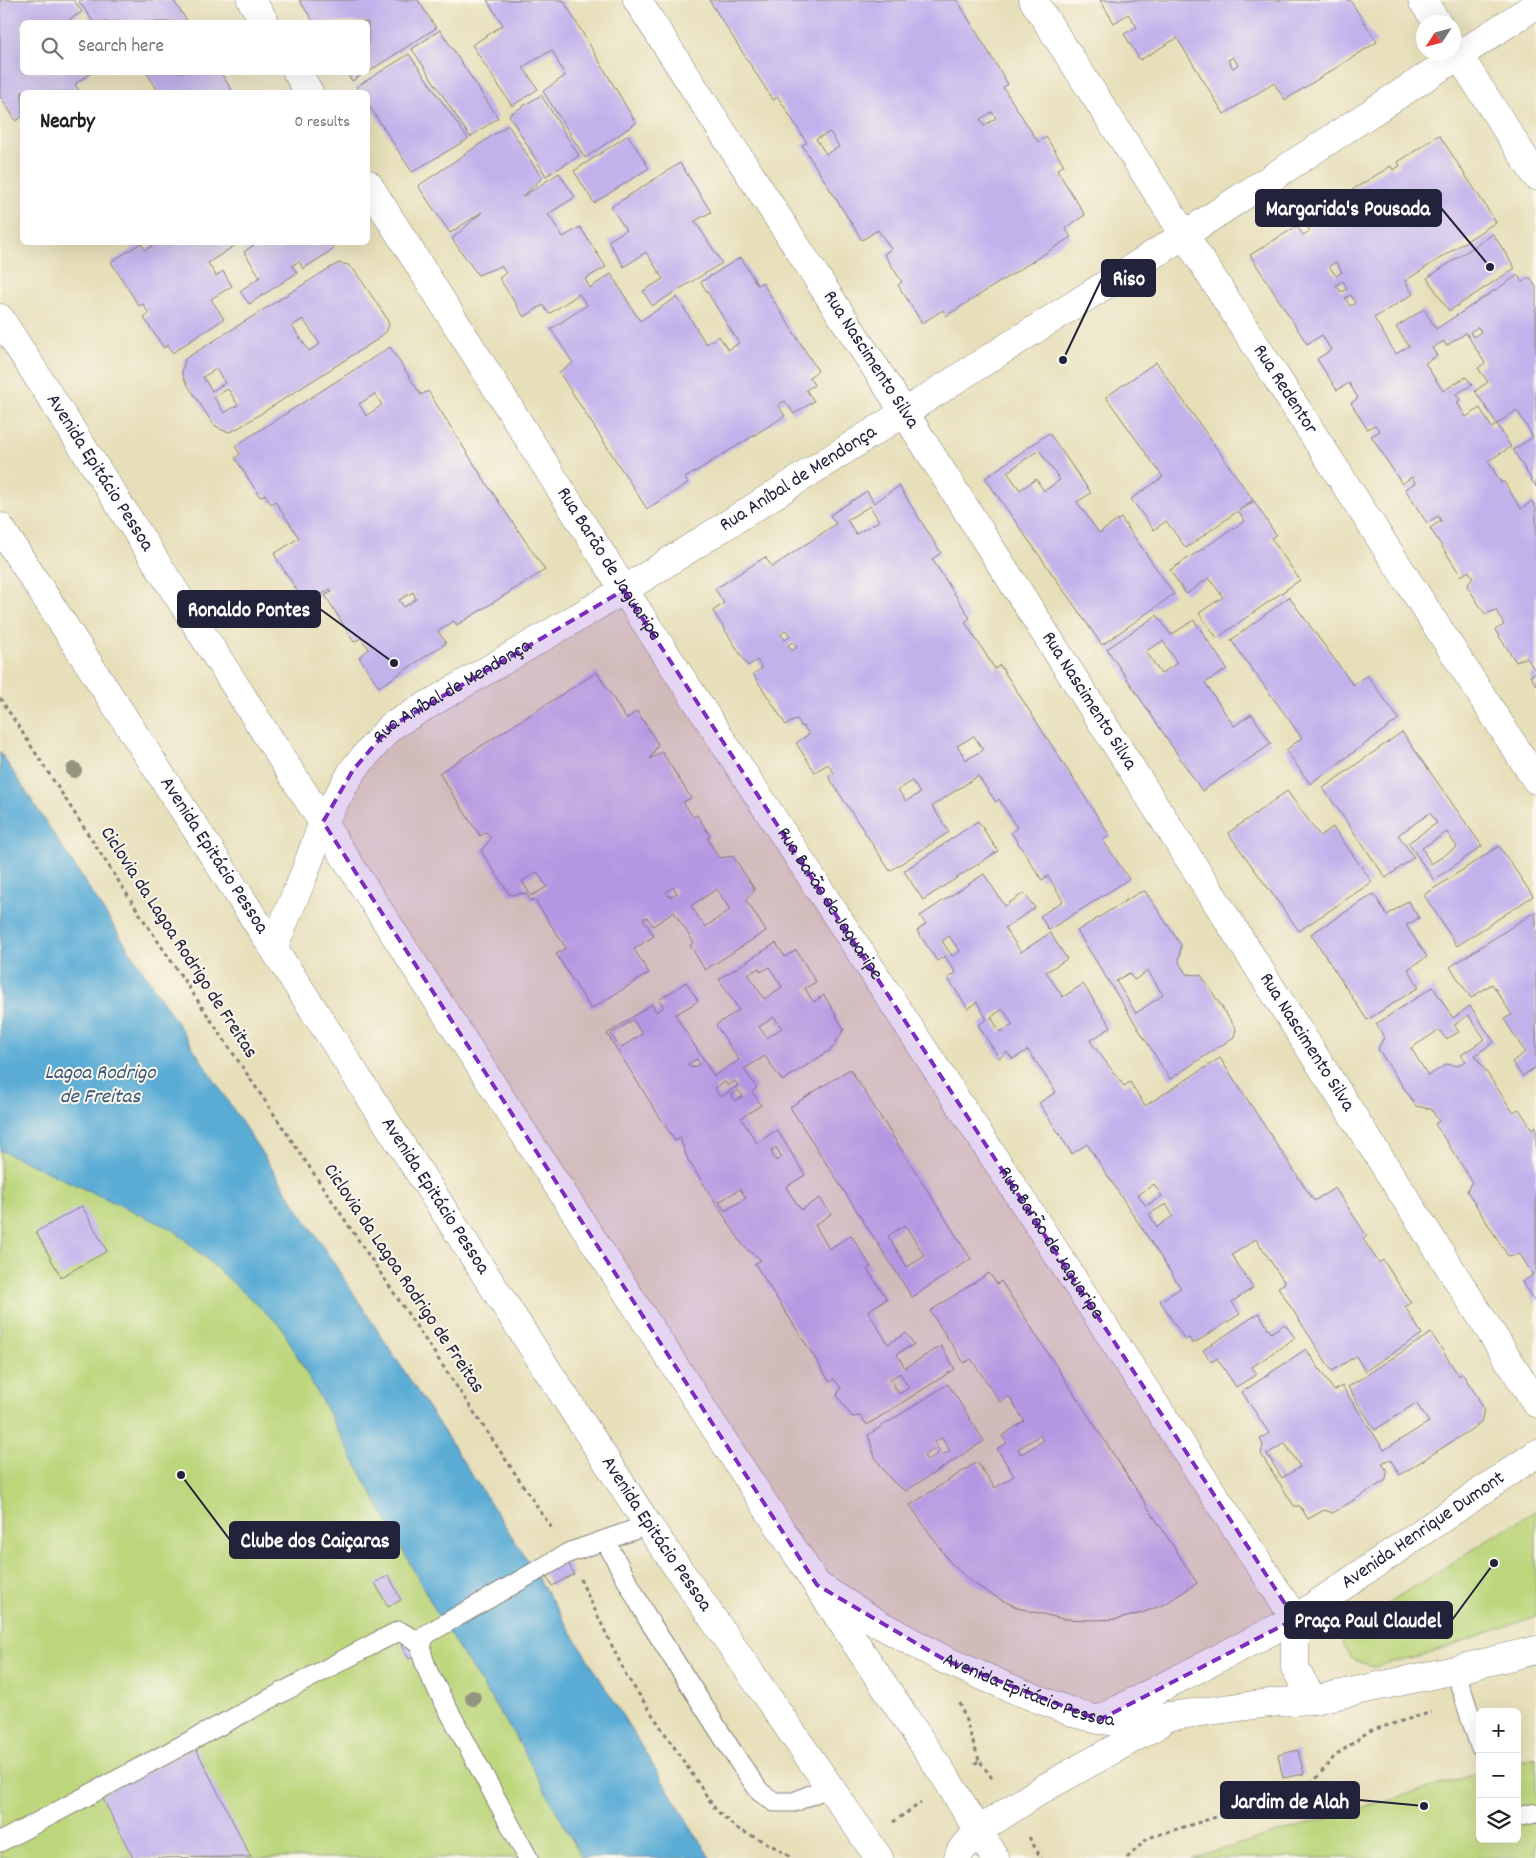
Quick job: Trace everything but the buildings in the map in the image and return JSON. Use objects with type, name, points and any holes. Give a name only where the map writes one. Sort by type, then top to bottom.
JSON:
[{"type":"main road","points":[[251,0],[264,20]]},
{"type":"main road","name":"Rua Nascimento Silva","points":[[638,0],[904,412],[1536,1403]]},
{"type":"main road","name":"Rua Redentor","points":[[1033,0],[1536,780]]},
{"type":"main road","points":[[1422,0],[1432,15]]},
{"type":"main road","name":"Rua Aníbal de Mendonça","points":[[1461,49],[1536,6]]},
{"type":"main road","name":"Rua Aníbal de Mendonça","points":[[274,946],[323,822],[353,770],[390,727],[624,590],[956,380],[1184,235],[1444,60]]},
{"type":"main road","points":[[1461,60],[1536,176]]},
{"type":"main road","points":[[299,75],[308,90]]},
{"type":"main road","name":"Rua Barão de Jaguaripe","points":[[370,187],[624,590],[1295,1619]]},
{"type":"main road","name":"Avenida Epitácio Pessoa","points":[[0,318],[323,822],[817,1585],[949,1783],[995,1858]]},
{"type":"main road","name":"Avenida Epitácio Pessoa","points":[[0,527],[648,1524],[879,1858]]},
{"type":"main road","name":"Avenida Henrique Dumont","points":[[1099,1720],[1295,1619],[1536,1454]]},
{"type":"main road","name":"Avenida Epitácio Pessoa","points":[[817,1585],[879,1624],[945,1660],[1015,1690],[1077,1714],[1099,1720],[1125,1722],[1278,1702],[1313,1700],[1455,1670],[1536,1650]]},
{"type":"main road","points":[[1295,1619],[1295,1668],[1313,1700]]},
{"type":"main road","name":"Avenida Epitácio Pessoa","points":[[978,1831],[1041,1790],[1171,1717]]},
{"type":"main road","points":[[958,1858],[960,1852],[978,1831]]},
{"type":"lane","points":[[0,1842],[384,1638],[399,1631],[424,1638],[568,1553],[648,1524]]},
{"type":"lane","points":[[605,1540],[648,1619],[760,1792],[774,1802],[794,1802],[829,1786]]},
{"type":"lane","points":[[424,1638],[422,1653],[429,1674],[528,1858]]},
{"type":"lane","points":[[1455,1670],[1476,1734]]},
{"type":"lane","points":[[1521,1816],[1536,1812]]},
{"type":"path","name":"Ciclovia da Lagoa Rodrigo de Freitas","points":[[0,698],[145,922],[568,1553],[626,1676],[716,1810],[736,1828],[771,1845],[792,1858]]},
{"type":"path","points":[[945,1660],[979,1760]]},
{"type":"path","points":[[1127,1858],[1148,1838],[1288,1795],[1315,1780],[1334,1756],[1369,1731],[1465,1701]]},
{"type":"highlighted area","points":[[624,590],[1295,1619],[1099,1720],[945,1660],[817,1585],[323,822],[353,770],[390,727]]},
{"type":"green space","points":[[0,1150],[174,1230],[281,1326],[443,1624],[517,1739],[582,1858],[0,1858]]},
{"type":"green space","points":[[1536,1510],[1536,1616],[1417,1657],[1375,1667],[1351,1659],[1342,1644],[1347,1629]]},
{"type":"green space","points":[[1536,1757],[1536,1858],[1192,1858],[1476,1774],[1476,1843],[1521,1843],[1521,1761]]},
{"type":"water","name":"Lagoa Rodrigo de Freitas","points":[[0,752],[517,1544],[710,1858],[582,1858],[517,1739],[443,1624],[281,1326],[174,1230],[0,1150]]},
{"type":"place","name":"Margarida's Pousada","points":[[1490,267]]},
{"type":"place","name":"Riso","points":[[1063,360]]},
{"type":"place","name":"Ronaldo Pontes","points":[[394,663]]},
{"type":"place","name":"Clube dos Caiçaras","points":[[181,1475]]},
{"type":"place","name":"Praça Paul Claudel","points":[[1494,1563]]},
{"type":"place","name":"Jardim de Alah","points":[[1424,1806]]}]
